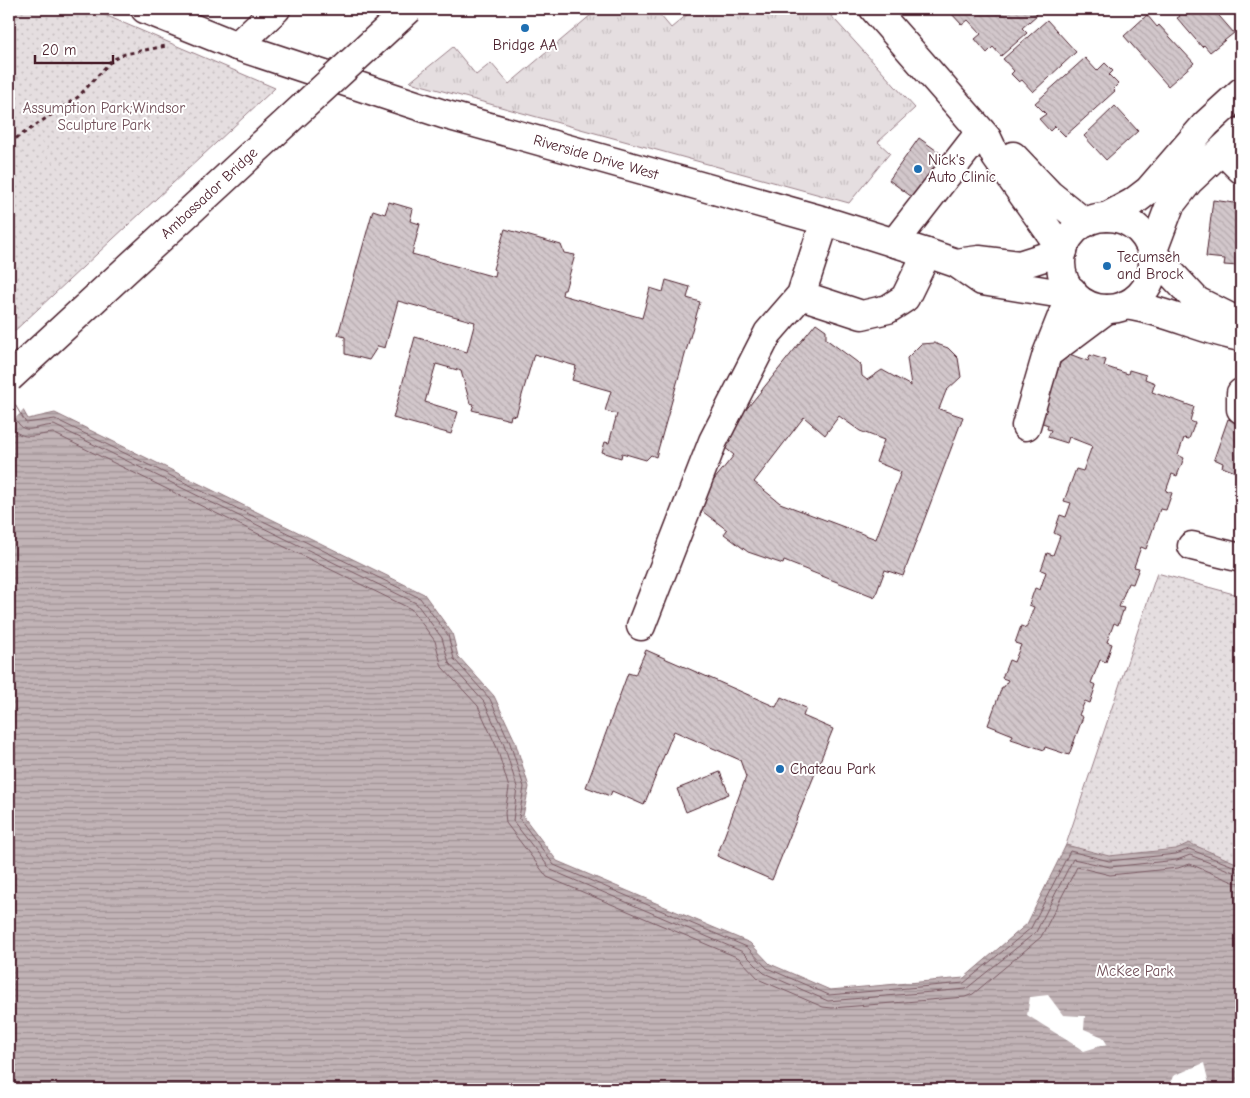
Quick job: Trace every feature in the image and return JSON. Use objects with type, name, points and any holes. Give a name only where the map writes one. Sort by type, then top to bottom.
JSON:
[{"type":"main road","name":"Riverside Drive West","points":[[145,9],[237,46],[443,114],[825,221],[927,253],[956,263],[982,281],[1050,292],[1072,291]]},
{"type":"main road","points":[[237,46],[276,9]]},
{"type":"main road","name":"Ambassador Bridge","points":[[9,378],[409,9]]},
{"type":"main road","points":[[874,9],[984,134],[996,157],[1063,251]]},
{"type":"main road","points":[[1241,92],[1206,124],[1150,190],[1132,203],[1073,232],[1063,251],[1061,267],[1064,280],[1072,291],[1087,304],[1155,310],[1215,332],[1241,337]]},
{"type":"main road","points":[[984,134],[1006,148],[1049,194],[1096,220],[1121,219],[1135,226],[1146,237],[1152,253],[1152,274],[1142,293],[1116,307],[1047,354]]},
{"type":"main road","points":[[894,243],[984,134]]},
{"type":"main road","points":[[1152,253],[1170,205],[1189,181],[1232,141],[1240,170]]},
{"type":"main road","points":[[641,626],[713,441],[768,333],[802,295],[825,221]]},
{"type":"main road","name":"Riverside Drive West","points":[[956,263],[979,260],[1019,265],[1063,251]]},
{"type":"main road","points":[[802,295],[862,315],[888,309],[905,298],[927,253]]},
{"type":"main road","points":[[1152,253],[1197,300],[1241,324]]},
{"type":"main road","points":[[1026,426],[1047,354],[1072,291]]},
{"type":"main road","points":[[1241,393],[1241,409]]},
{"type":"main road","points":[[1192,546],[1241,558]]},
{"type":"path","points":[[9,143],[78,97],[112,60],[125,54],[170,46]]},
{"type":"green space","name":"Assumption Park;Windsor Sculpture Park","points":[[9,9],[91,9],[275,88],[9,336]]},
{"type":"green space","points":[[598,9],[655,9],[671,28],[694,9],[825,9],[915,108],[878,142],[890,153],[849,203],[410,82],[453,47],[476,75],[491,63],[509,84]]},
{"type":"green space","name":"McKee Park","points":[[1157,573],[1241,596],[1241,1089],[1011,1009]]},
{"type":"water","points":[[9,385],[28,419],[55,413],[424,594],[452,633],[458,656],[494,696],[515,741],[529,787],[523,816],[557,861],[750,943],[770,964],[830,990],[964,978],[1027,924],[1066,845],[1109,856],[1176,849],[1189,843],[1241,865],[1241,1089],[9,1089]]},
{"type":"pier","points":[[9,382],[25,409],[9,424]]},
{"type":"pier","points":[[1048,995],[1063,1015],[1085,1016],[1084,1029],[1103,1037],[1107,1044],[1084,1051],[1027,1015],[1030,997]]},
{"type":"pier","points":[[1204,1063],[1210,1088],[1241,1086],[1241,1089],[1168,1089],[1173,1076]]},
{"type":"building","points":[[953,9],[1032,9],[1037,15],[1022,28],[1027,33],[1001,56],[993,47],[987,53],[975,39],[981,34],[968,20],[962,25],[950,12]]},
{"type":"building","points":[[1175,9],[1213,9],[1234,33],[1210,52],[1204,45],[1202,47],[1177,18],[1180,16]]},
{"type":"building","points":[[1147,15],[1157,27],[1159,25],[1194,63],[1168,86],[1124,36]]},
{"type":"building","points":[[1047,20],[1076,52],[1033,92],[1022,80],[1019,82],[1011,74],[1014,71],[1003,59]]},
{"type":"building","points":[[1085,58],[1097,71],[1105,63],[1113,71],[1109,75],[1118,84],[1113,89],[1115,91],[1065,136],[1055,126],[1050,131],[1039,119],[1046,114],[1035,103]]},
{"type":"building","points":[[1115,106],[1138,131],[1106,160],[1084,136]]},
{"type":"building","name":"Nick's Auto Clinic","points":[[919,138],[947,158],[916,200],[889,180]]},
{"type":"building","points":[[1213,200],[1241,204],[1241,261],[1238,261],[1238,266],[1224,265],[1225,259],[1206,257]]},
{"type":"building","points":[[389,202],[413,209],[410,221],[420,224],[412,254],[495,277],[496,271],[493,269],[505,229],[561,245],[564,253],[575,255],[562,295],[642,318],[650,288],[663,292],[666,280],[690,287],[687,298],[700,302],[656,457],[651,455],[646,460],[622,453],[621,458],[602,452],[605,442],[609,443],[617,414],[605,411],[611,391],[572,380],[576,366],[534,354],[516,416],[511,415],[510,420],[472,410],[474,404],[470,403],[461,371],[436,364],[425,402],[458,412],[451,434],[393,418],[415,337],[467,352],[475,322],[398,301],[385,348],[378,346],[369,360],[345,354],[345,337],[338,335],[373,210],[385,214]]},
{"type":"building","points":[[816,323],[826,330],[826,339],[861,365],[862,376],[867,380],[882,370],[911,386],[907,358],[921,344],[934,343],[948,348],[958,358],[961,377],[946,391],[939,409],[963,417],[903,576],[885,570],[875,597],[784,561],[783,564],[748,552],[724,534],[727,530],[694,505],[734,455],[719,443]],"holes":[[[839,416],[860,431],[884,440],[876,462],[901,472],[876,539],[780,503],[754,482],[804,417],[825,435]]]},
{"type":"building","points":[[1064,352],[1088,361],[1090,355],[1106,360],[1104,366],[1128,374],[1129,370],[1146,375],[1145,379],[1155,383],[1152,392],[1194,407],[1190,421],[1195,423],[1189,439],[1184,438],[1178,455],[1184,458],[1177,476],[1172,474],[1166,491],[1172,493],[1166,510],[1160,509],[1146,549],[1141,547],[1134,567],[1139,568],[1133,584],[1128,583],[1119,607],[1124,608],[1118,625],[1114,623],[1107,642],[1112,644],[1106,662],[1100,660],[1091,683],[1096,685],[1090,703],[1085,701],[1079,715],[1083,717],[1069,755],[1045,747],[1044,750],[1011,739],[1013,735],[988,725],[1002,687],[1004,687],[1008,680],[1002,678],[1009,660],[1014,662],[1021,645],[1015,643],[1021,626],[1026,628],[1034,607],[1029,605],[1035,588],[1040,590],[1046,572],[1041,570],[1047,553],[1053,555],[1060,536],[1054,533],[1060,515],[1066,517],[1071,503],[1064,501],[1076,469],[1083,471],[1092,446],[1069,437],[1067,443],[1048,437],[1051,430],[1047,429],[1048,425],[1040,422]]},
{"type":"building","points":[[1233,415],[1241,418],[1241,474],[1222,467],[1223,463],[1214,459],[1228,419],[1231,420]]},
{"type":"building","name":"Chateau Park","points":[[646,650],[776,707],[781,697],[806,708],[803,716],[833,729],[772,880],[717,856],[746,777],[740,760],[674,731],[644,805],[612,791],[610,796],[586,787],[628,673],[635,675]]},
{"type":"building","points":[[720,772],[729,794],[686,812],[677,789]]},
{"type":"place","name":"Bridge AA","points":[[525,28]]},
{"type":"place","name":"Nick's Auto Clinic","points":[[918,169]]},
{"type":"place","name":"Tecumseh and Brock","points":[[1107,266]]},
{"type":"place","name":"Chateau Park","points":[[780,769]]}]
